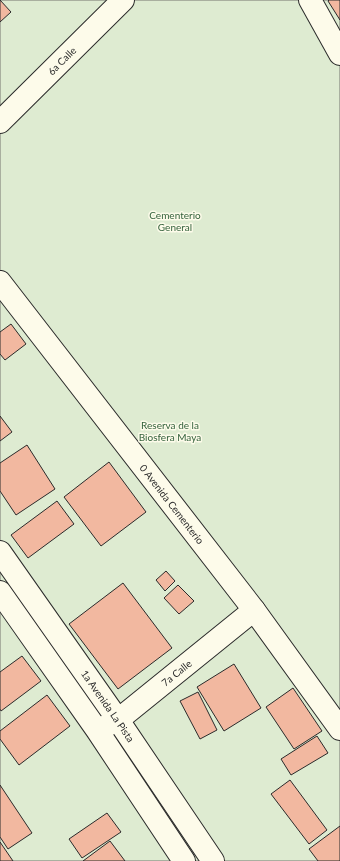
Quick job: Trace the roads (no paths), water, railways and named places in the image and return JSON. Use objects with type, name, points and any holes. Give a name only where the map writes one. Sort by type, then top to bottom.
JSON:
[{"type":"street","name":"6a Calle","points":[[0,122],[123,0]]},
{"type":"street","points":[[310,0],[340,54]]},
{"type":"street","name":"0 Avenida Cementerio","points":[[0,282],[254,610],[340,729]]},
{"type":"street","name":"1a Avenida La Pista","points":[[0,552],[118,720],[213,861]]},
{"type":"street","points":[[0,592],[97,730],[184,861]]},
{"type":"street","name":"7a Calle","points":[[97,730],[118,720],[254,610]]},
{"type":"park label","name":"Cementerio General","points":[[175,220]]},
{"type":"park label","name":"Reserva de la Biosfera Maya","points":[[170,430]]}]
